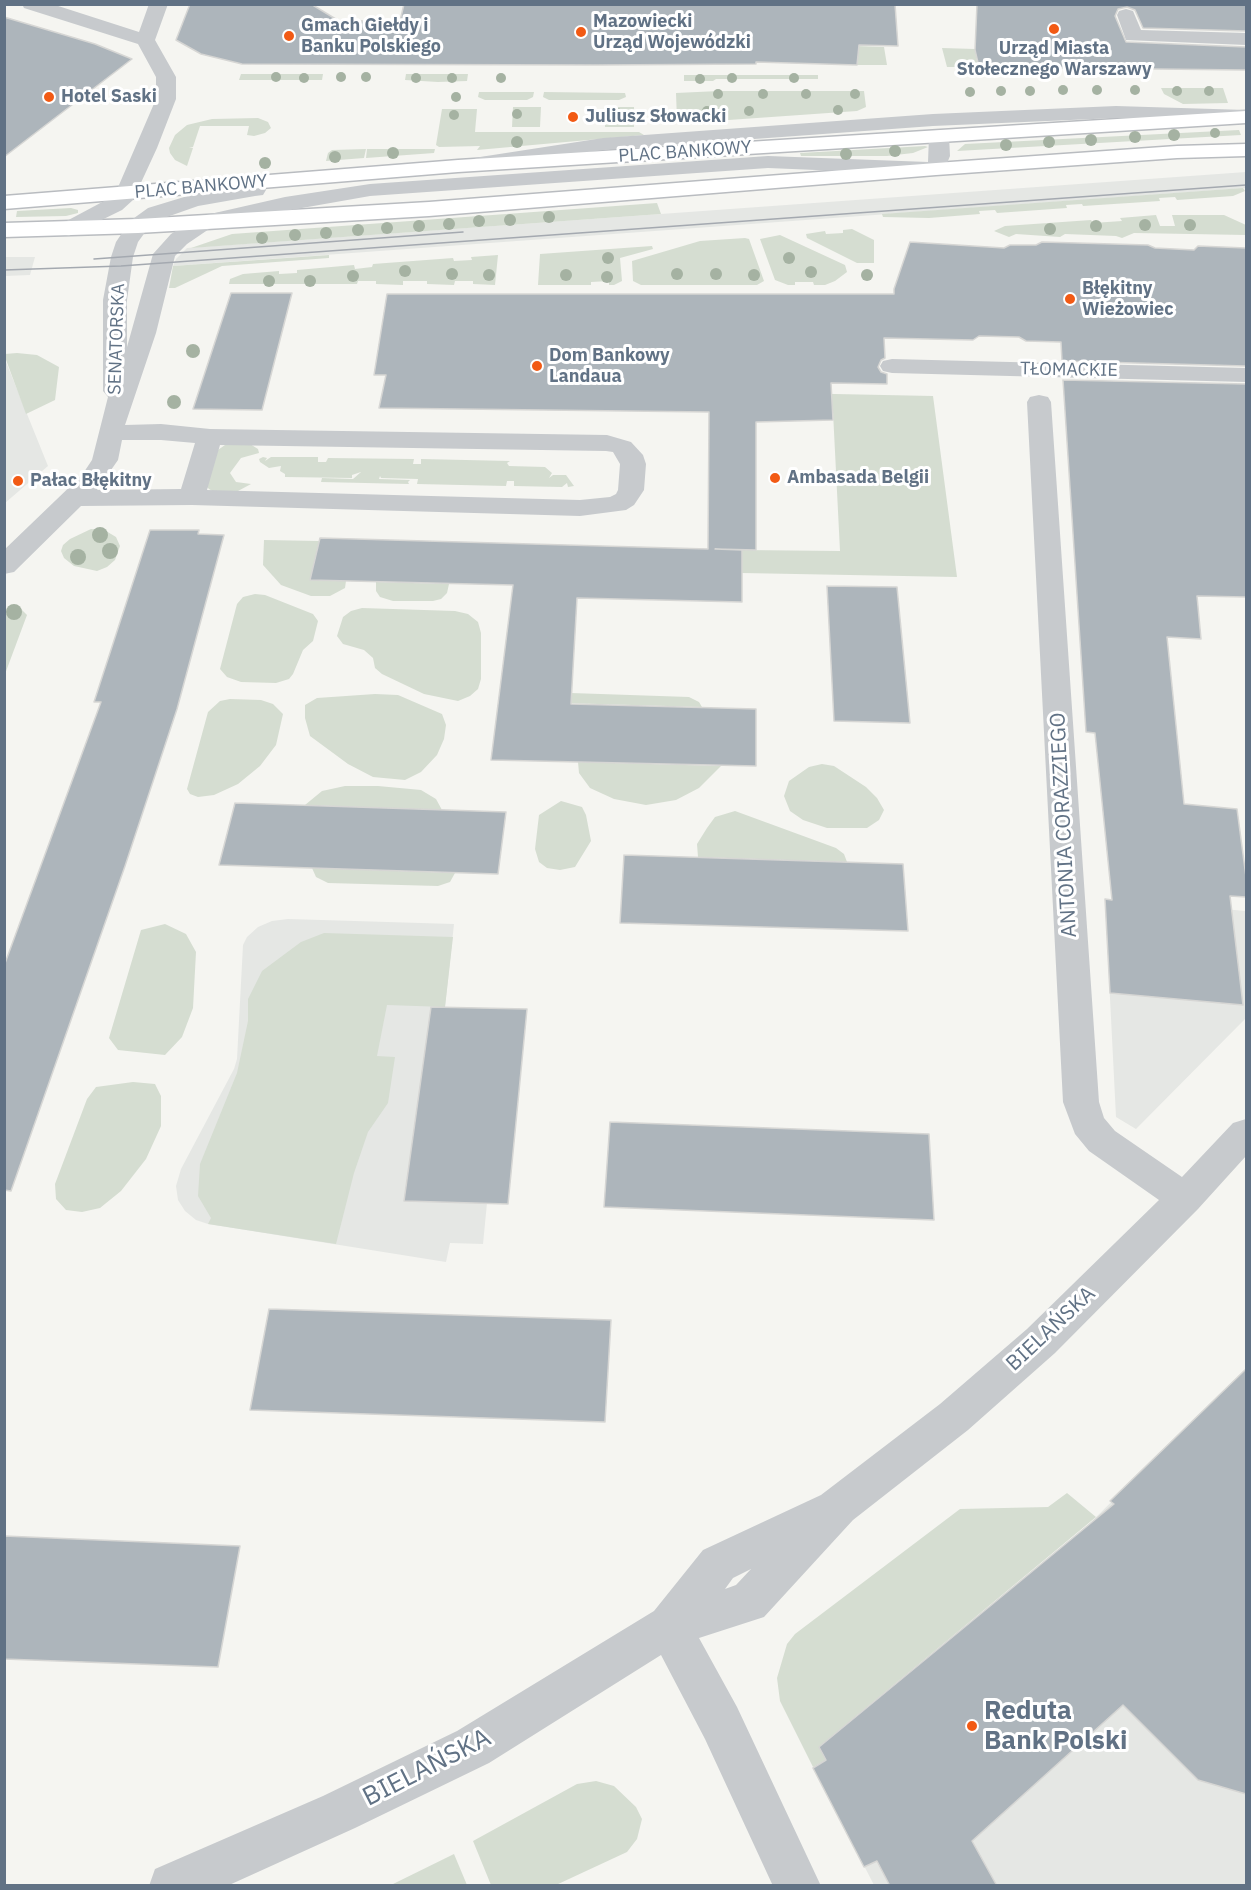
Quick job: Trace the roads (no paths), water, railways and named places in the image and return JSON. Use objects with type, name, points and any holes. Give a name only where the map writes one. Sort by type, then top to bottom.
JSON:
[{"type":"main road","name":"PLAC BANKOWY","points":[[4,203],[125,195],[458,166],[1246,116]]},
{"type":"main road","name":"PLAC BANKOWY","points":[[4,230],[205,222],[683,191],[936,169],[1178,152],[1246,150]]},
{"type":"street","points":[[31,4],[145,40],[165,77],[166,99],[125,195],[114,205],[69,229]]},
{"type":"street","points":[[145,40],[159,4]]},
{"type":"street","points":[[1126,15],[1133,36],[1246,39]]},
{"type":"street","points":[[458,166],[603,144],[921,121],[1116,112],[1246,116]]},
{"type":"street","points":[[936,169],[940,156],[939,136]]},
{"type":"street","name":"SENATORSKA","points":[[113,422],[115,300],[122,257],[127,242],[138,226],[156,213],[194,200],[336,175]]},
{"type":"street","name":"SENATORSKA","points":[[6,566],[92,480],[105,460],[113,422],[144,333],[164,254],[179,239],[205,222]]},
{"type":"street","name":"TŁOMACKIE","points":[[892,366],[1246,375]]},
{"type":"street","name":"ANTONIA CORAZZIEGO","points":[[1040,402],[1081,1102],[1088,1124],[1102,1141],[1185,1198]]},
{"type":"street","points":[[75,498],[192,497],[580,508],[617,504],[625,499],[631,490],[633,464],[630,455],[622,447],[607,443],[210,437],[161,432],[113,422]]},
{"type":"street","points":[[192,497],[210,437]]},
{"type":"street","name":"BIELAŃSKA","points":[[172,1886],[339,1812],[473,1747],[669,1626],[748,1602],[838,1506],[954,1417],[1041,1341],[1185,1198],[1246,1133]]},
{"type":"street","points":[[669,1626],[721,1723],[798,1886]]},
{"type":"tram line","points":[[4,270],[121,266],[1246,185]]},
{"type":"tram line","points":[[94,259],[463,232]]},
{"type":"place","name":"Urząd Miasta Stołecznego Warszawy","points":[[1054,29]]},
{"type":"place","name":"Mazowiecki Urząd Wojewódzki","points":[[581,32]]},
{"type":"place","name":"Gmach Giełdy i Banku Polskiego","points":[[289,36]]},
{"type":"place","name":"Hotel Saski","points":[[49,97]]},
{"type":"place","name":"Juliusz Słowacki","points":[[573,117]]},
{"type":"place","name":"Błękitny Wieżowiec","points":[[1070,299]]},
{"type":"place","name":"Dom Bankowy Landaua","points":[[537,366]]},
{"type":"place","name":"Ambasada Belgii","points":[[775,478]]},
{"type":"place","name":"Pałac Błękitny","points":[[18,481]]},
{"type":"place","name":"Reduta Bank Polski","points":[[972,1726]]}]
